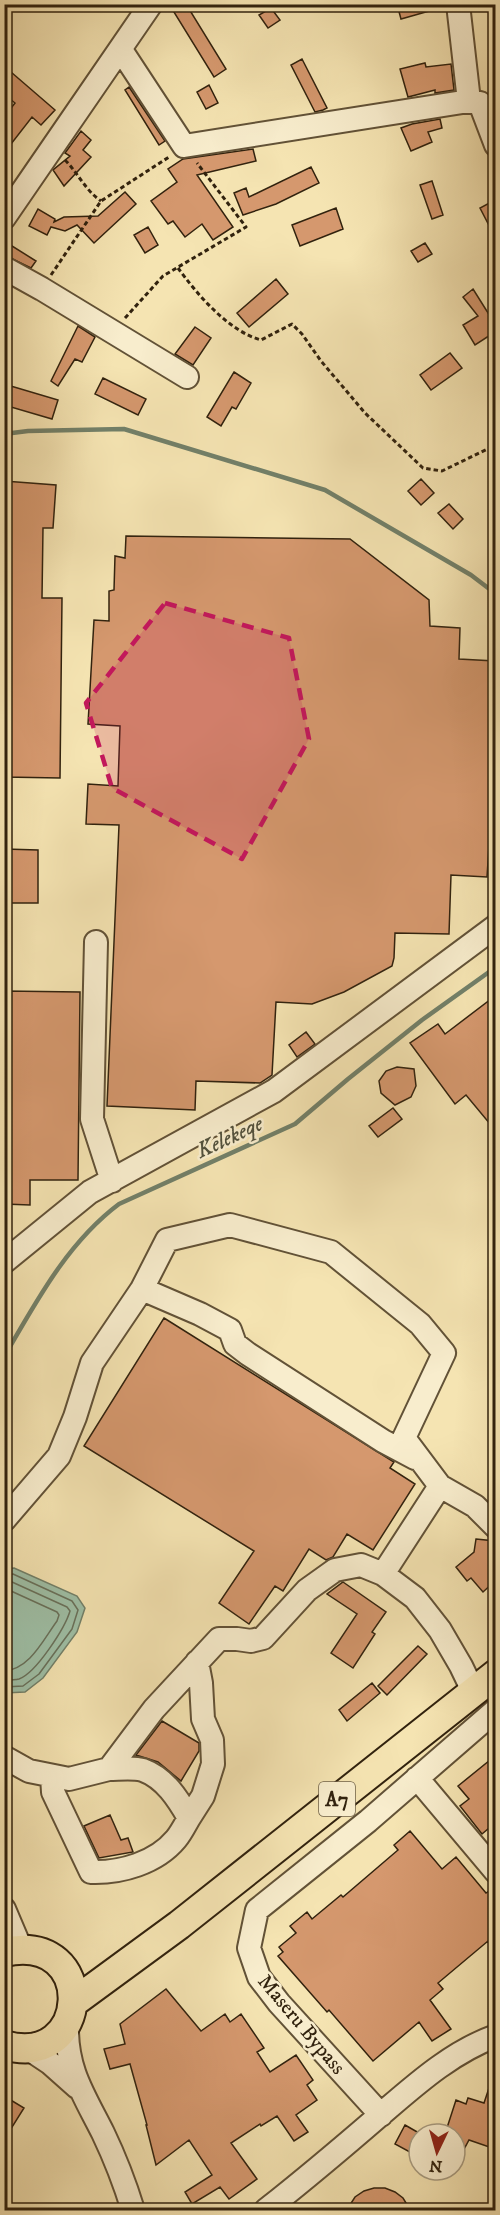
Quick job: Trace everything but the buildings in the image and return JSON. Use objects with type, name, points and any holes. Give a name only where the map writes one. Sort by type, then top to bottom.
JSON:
[{"type":"main road","name":"A7","points":[[17,2047],[51,2042],[70,2013],[495,1674]]},
{"type":"main road","name":"A7","points":[[62,1966],[108,1961],[179,1925]]},
{"type":"main road","points":[[13,1951],[43,1953],[62,1966],[73,1989],[70,2013]]},
{"type":"street","points":[[4,218],[151,4]]},
{"type":"street","points":[[458,4],[469,101]]},
{"type":"street","points":[[121,50],[184,146],[469,101],[480,103],[495,145]]},
{"type":"street","points":[[4,268],[187,377]]},
{"type":"street","points":[[4,1262],[90,1192],[273,1091],[495,926]]},
{"type":"street","points":[[96,942],[92,1119],[112,1181]]},
{"type":"street","points":[[4,1520],[58,1456],[75,1417],[92,1363],[142,1289],[167,1240],[230,1224],[331,1252],[420,1324],[444,1353],[404,1438],[440,1486],[475,1506],[495,1527]]},
{"type":"street","points":[[142,1289],[200,1314],[230,1330],[235,1344],[248,1354],[383,1441],[422,1462]]},
{"type":"street","points":[[383,1574],[440,1486]]},
{"type":"street","points":[[109,1769],[130,1744],[154,1709],[219,1639],[251,1641],[263,1638],[308,1590],[335,1570],[361,1565],[383,1574],[415,1598],[440,1630],[474,1693]]},
{"type":"street","points":[[52,1776],[53,1792],[91,1872],[112,1872],[150,1860],[176,1839],[203,1797],[213,1764],[212,1740],[203,1719],[197,1662]]},
{"type":"street","name":"Maseru Bypass","points":[[381,2115],[279,2004],[259,1977],[249,1948],[257,1910],[368,1821],[495,1710]]},
{"type":"street","points":[[4,1757],[28,1771],[69,1779],[109,1769],[141,1769],[165,1783],[189,1818]]},
{"type":"street","points":[[417,1778],[495,1872]]},
{"type":"street","points":[[4,1909],[13,1951]]},
{"type":"street","points":[[70,2013],[70,2060],[78,2088],[104,2135],[130,2200],[149,2211]]},
{"type":"street","points":[[266,2211],[404,2093],[474,2044],[495,2036]]},
{"type":"street","points":[[17,2047],[50,2063],[78,2088]]},
{"type":"path","points":[[112,332],[163,276],[246,227],[184,146]]},
{"type":"path","points":[[53,148],[75,171],[89,193],[101,201]]},
{"type":"path","points":[[42,289],[101,201],[159,164]]},
{"type":"path","points":[[177,267],[197,294],[246,336],[261,340],[292,324],[365,413],[423,468],[442,471],[495,445]]},
{"type":"highlighted area","points":[[165,603],[289,638],[309,739],[242,859],[112,788],[86,703]]},
{"type":"water","points":[[14,1568],[77,1596],[85,1608],[77,1632],[43,1678],[25,1692],[5,1693],[5,1569]]},
{"type":"waterway","points":[[4,434],[28,431],[124,429],[325,490],[471,575],[496,594]]},
{"type":"waterway","name":"Kelekeqe","points":[[4,1357],[68,1255],[100,1220],[119,1204],[295,1124],[422,1020],[496,967]]}]
